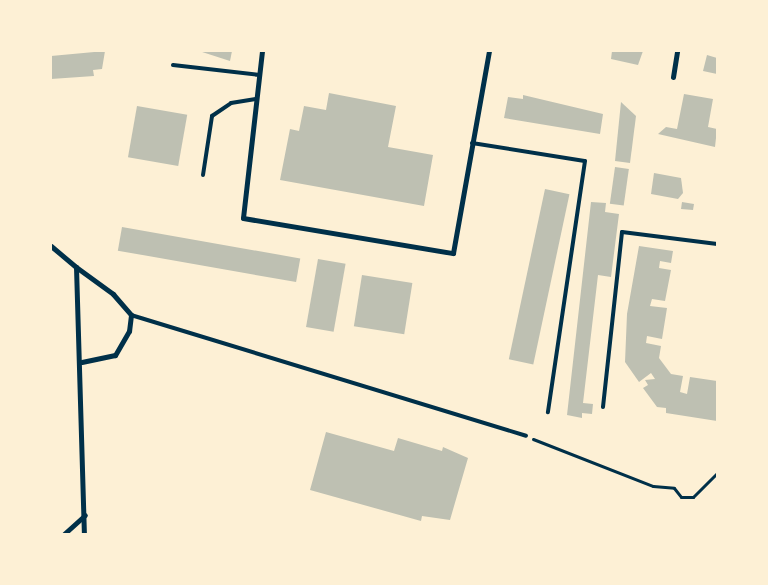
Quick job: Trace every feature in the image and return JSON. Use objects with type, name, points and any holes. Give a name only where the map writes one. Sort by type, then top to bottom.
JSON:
[{"type":"street","points":[[262,51],[242,218],[453,253],[489,51]]},
{"type":"street","points":[[673,77],[677,51]]},
{"type":"street","points":[[51,246],[113,294],[131,314],[129,331],[115,356],[82,362]]},
{"type":"street","points":[[76,267],[82,362],[86,515],[84,534]]},
{"type":"street","points":[[64,534],[86,515]]},
{"type":"lane","points":[[173,65],[259,75]]},
{"type":"lane","points":[[203,175],[212,116],[231,103],[256,99]]},
{"type":"lane","points":[[472,143],[585,161],[548,412]]},
{"type":"lane","points":[[603,407],[622,232],[717,244]]},
{"type":"lane","points":[[131,314],[526,436]]},
{"type":"path","points":[[526,436],[653,486],[674,488],[681,497],[693,498],[717,473]]},
{"type":"building","points":[[105,51],[102,69],[93,70],[94,76],[51,79],[51,56]]},
{"type":"building","points":[[199,51],[232,51],[230,61]]},
{"type":"building","points":[[612,51],[643,51],[638,65],[611,59]]},
{"type":"building","points":[[707,55],[717,58],[717,74],[703,71]]},
{"type":"building","points":[[329,93],[396,106],[388,147],[433,155],[424,206],[280,180],[290,129],[299,131],[304,106],[326,110]]},
{"type":"building","points":[[684,94],[713,99],[708,127],[717,129],[715,147],[658,134],[666,127],[677,129]]},
{"type":"building","points":[[523,95],[603,114],[600,134],[504,118],[508,97],[523,99]]},
{"type":"building","points":[[621,102],[636,116],[630,163],[615,161]]},
{"type":"building","points":[[137,106],[187,115],[178,166],[128,157]]},
{"type":"building","points":[[615,167],[629,169],[624,206],[610,204]]},
{"type":"building","points":[[654,173],[681,178],[683,193],[678,199],[651,194]]},
{"type":"building","points":[[545,189],[569,194],[533,364],[509,359]]},
{"type":"building","points":[[591,202],[606,203],[605,212],[619,214],[611,277],[598,275],[583,403],[593,404],[592,414],[582,413],[582,418],[567,415]]},
{"type":"building","points":[[682,202],[694,204],[693,210],[681,209]]},
{"type":"building","points":[[122,227],[300,258],[296,282],[118,251]]},
{"type":"building","points":[[639,246],[673,251],[671,263],[660,261],[659,268],[671,270],[665,301],[652,299],[650,306],[667,308],[662,339],[647,336],[646,343],[661,346],[659,358],[671,374],[683,376],[680,392],[687,394],[690,377],[717,381],[717,421],[666,413],[666,408],[657,407],[643,388],[648,385],[645,380],[655,379],[651,373],[639,382],[625,362],[627,314]]},
{"type":"building","points":[[318,259],[346,264],[334,332],[306,327]]},
{"type":"building","points":[[362,275],[412,283],[404,334],[354,326]]},
{"type":"building","points":[[326,432],[394,451],[398,438],[442,451],[443,447],[468,458],[450,520],[422,516],[421,521],[310,490]]}]
